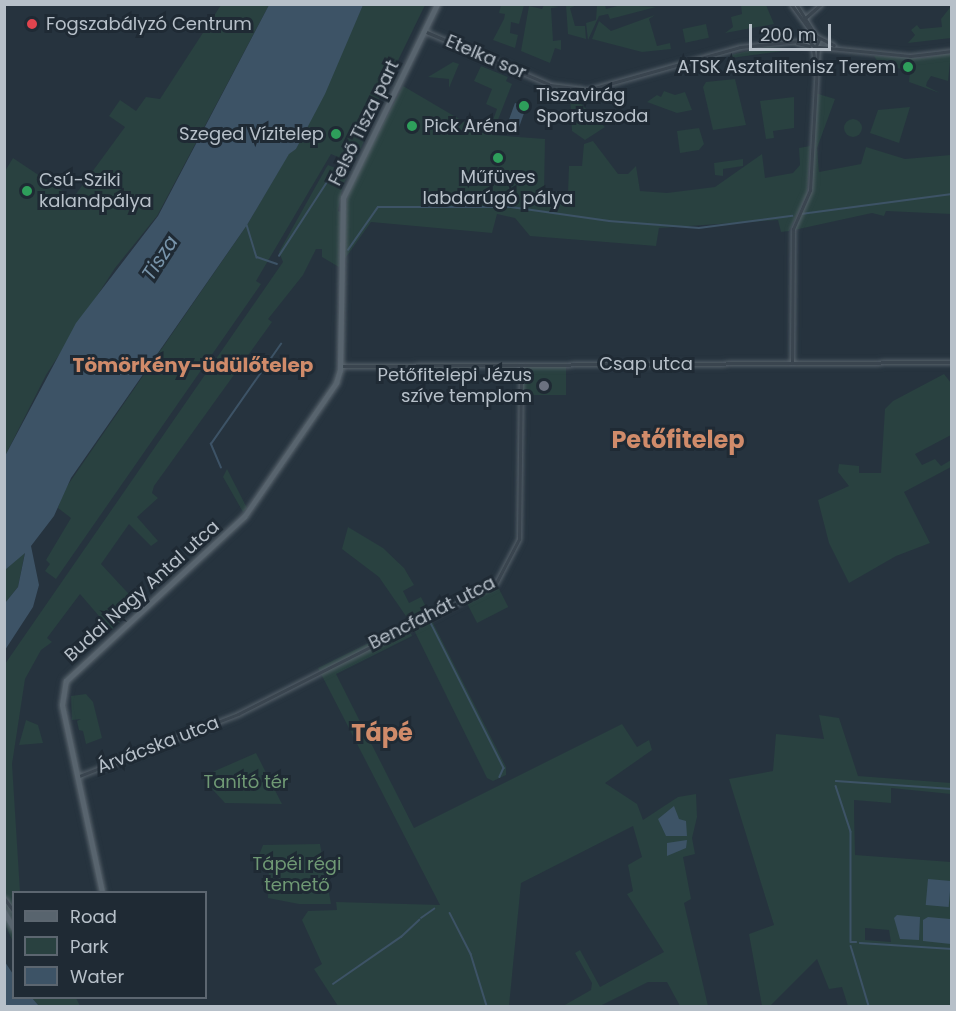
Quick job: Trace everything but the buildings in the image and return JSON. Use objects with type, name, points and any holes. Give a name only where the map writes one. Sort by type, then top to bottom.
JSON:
[{"type":"main road","name":"Felső Tisza part","points":[[340,374],[340,260],[345,191],[437,4]]},
{"type":"main road","name":"Budai Nagy Antal utca","points":[[102,891],[62,701],[68,678],[244,517],[340,374]]},
{"type":"main road","points":[[4,911],[12,925]]},
{"type":"street","points":[[794,4],[818,38],[838,47]]},
{"type":"street","points":[[804,19],[821,4]]},
{"type":"street","points":[[804,19],[815,72]]},
{"type":"street","name":"Etelka sor","points":[[424,31],[560,91]]},
{"type":"street","points":[[561,86],[560,91],[566,96],[572,89],[583,89],[740,47],[818,38]]},
{"type":"street","points":[[792,363],[793,229],[810,184],[818,38]]},
{"type":"street","points":[[787,42],[811,47],[838,47],[910,56],[951,51]]},
{"type":"street","name":"Etelka sor","points":[[548,84],[572,89]]},
{"type":"street","name":"Csap utca","points":[[340,366],[951,362]]},
{"type":"street","name":"Bencfahát utca","points":[[280,692],[496,583],[519,539],[521,365]]},
{"type":"street","name":"Árvácska utca","points":[[79,776],[238,714],[280,692]]},
{"type":"green space","points":[[221,5],[269,5],[157,216],[115,268],[46,375],[5,456],[5,171],[13,158],[73,198],[125,127],[109,116],[120,100],[136,111],[146,97],[160,99]]},
{"type":"green space","points":[[363,5],[425,5],[366,126],[370,129],[343,185],[338,211],[344,213],[349,189],[403,86],[483,133],[489,131],[497,109],[486,104],[492,89],[474,81],[481,66],[508,77],[506,81],[512,84],[492,135],[545,139],[544,192],[568,193],[569,166],[582,166],[584,144],[593,141],[618,174],[628,174],[636,166],[640,191],[667,193],[715,187],[762,154],[765,178],[793,173],[800,165],[799,148],[810,146],[807,194],[789,231],[781,232],[778,220],[659,228],[656,246],[530,236],[515,218],[497,214],[492,233],[371,222],[339,267],[322,257],[322,249],[316,249],[303,275],[268,319],[272,322],[154,486],[152,493],[158,498],[137,517],[158,541],[151,546],[129,524],[101,564],[139,605],[111,630],[80,594],[47,638],[52,642],[41,650],[25,679],[12,764],[20,891],[12,891],[12,940],[5,924],[5,664],[283,262],[279,252],[328,165],[340,170],[345,160],[331,154],[256,281],[261,284],[56,579],[45,571],[50,564],[46,560],[71,518],[58,508],[63,492],[247,225],[289,153],[296,149]]},
{"type":"green space","points":[[501,5],[524,5],[519,24],[511,22],[510,33],[518,35],[515,48],[493,40],[504,19],[505,14],[499,13]]},
{"type":"green space","points":[[544,5],[559,7],[551,8],[553,41],[561,40],[561,50],[555,48],[550,63],[521,51],[529,6],[542,9]]},
{"type":"green space","points":[[566,5],[577,5],[570,8],[575,26],[585,26],[586,39],[568,34]]},
{"type":"green space","points":[[597,5],[605,5],[606,9],[621,5],[656,7],[610,19],[608,14],[599,16],[588,40],[586,23],[596,20]]},
{"type":"green space","points":[[741,5],[766,5],[774,24],[725,33],[733,27],[731,17],[742,14]]},
{"type":"green space","points":[[952,5],[951,38],[908,43],[915,35],[911,30],[917,25],[920,29],[942,27],[941,19]]},
{"type":"green space","points":[[655,15],[649,19],[657,46],[670,43],[671,49],[642,52],[592,39],[599,21],[611,31]]},
{"type":"green space","points":[[706,24],[709,38],[685,43],[683,29]]},
{"type":"green space","points":[[768,47],[798,49],[731,58],[730,55]]},
{"type":"green space","points":[[951,53],[948,81],[931,76],[927,82],[926,86],[940,93],[909,82],[910,72],[878,62],[874,56],[923,58]]},
{"type":"green space","points":[[453,62],[459,64],[449,88],[449,79],[428,77]]},
{"type":"green space","points":[[735,79],[746,125],[713,130],[703,87],[706,82]]},
{"type":"green space","points":[[664,91],[675,95],[685,92],[692,110],[677,113],[647,102],[657,95],[661,97]]},
{"type":"green space","points":[[815,93],[835,99],[817,148],[819,172],[861,164],[866,147],[905,159],[951,155],[951,214],[886,211],[884,216],[872,213],[794,230],[811,193]]},
{"type":"green space","points":[[582,95],[584,100],[580,103],[605,127],[585,140],[572,131],[570,97]]},
{"type":"green space","points":[[794,97],[794,128],[773,131],[774,138],[766,139],[760,101]]},
{"type":"green space","points":[[910,107],[899,143],[870,133],[878,110]]},
{"type":"green space","points":[[849,119],[857,119],[862,124],[860,135],[849,137],[844,132],[844,124]]},
{"type":"green space","points":[[699,128],[704,144],[699,150],[680,153],[677,131]]},
{"type":"green space","points":[[743,159],[743,166],[723,169],[723,176],[715,175],[714,163]]},
{"type":"green space","points":[[521,364],[566,364],[566,395],[521,395]]},
{"type":"green space","points":[[944,374],[951,383],[951,435],[915,454],[922,465],[935,459],[941,466],[951,460],[951,467],[904,492],[930,543],[896,556],[849,583],[829,543],[818,500],[849,486],[838,472],[839,464],[859,466],[859,473],[881,473],[885,409],[893,401]]},
{"type":"green space","points":[[227,469],[247,508],[243,512],[223,477]]},
{"type":"green space","points":[[348,527],[383,548],[404,568],[414,585],[403,591],[409,603],[421,597],[427,609],[419,612],[421,617],[410,622],[379,577],[342,549]]},
{"type":"green space","points":[[25,552],[18,587],[5,603],[5,570]]},
{"type":"green space","points":[[496,583],[508,607],[477,623],[465,599]]},
{"type":"green space","points":[[430,617],[506,767],[506,775],[493,781],[487,778],[412,626]]},
{"type":"green space","points":[[407,624],[412,636],[336,674],[414,828],[622,724],[637,747],[649,740],[652,750],[605,783],[637,804],[643,820],[678,797],[696,794],[697,817],[692,838],[695,854],[683,857],[691,899],[684,903],[708,1006],[680,1006],[667,982],[648,982],[600,1006],[563,1006],[591,990],[592,983],[575,953],[580,950],[600,987],[664,952],[627,894],[633,891],[628,865],[642,857],[633,826],[521,883],[509,1006],[338,1006],[314,969],[322,964],[302,920],[308,911],[337,910],[336,902],[440,905],[318,668]]},
{"type":"green space","points":[[86,694],[93,702],[102,738],[86,744],[83,731],[79,730],[77,721],[81,719],[72,720],[71,696]]},
{"type":"green space","points":[[819,715],[839,718],[858,776],[951,783],[951,794],[891,788],[891,803],[854,800],[854,812],[855,855],[951,862],[951,1006],[848,1006],[842,987],[829,989],[817,959],[770,1006],[762,1006],[749,934],[774,925],[729,779],[773,771],[776,734],[824,739]],"holes":[[[865,928],[889,930],[891,942],[865,940]]]},
{"type":"green space","points":[[26,720],[38,725],[43,743],[19,745]]},
{"type":"green space","name":"Tanító tér","points":[[256,753],[282,804],[225,803],[201,777]]},
{"type":"green space","name":"Tápéi régi temető","points":[[320,844],[331,904],[299,904],[268,898],[269,867],[256,863],[263,845]]},
{"type":"green space","points":[[33,999],[76,999],[80,1006],[39,1006]]},
{"type":"water","name":"Tisza","points":[[269,5],[363,5],[325,94],[296,149],[289,154],[247,225],[71,478],[54,516],[31,546],[39,585],[33,607],[5,650],[5,603],[18,587],[25,553],[5,570],[5,456],[76,323],[158,216]]},
{"type":"water","points":[[515,103],[526,107],[518,129],[507,125]]},
{"type":"water","points":[[674,806],[679,819],[686,821],[687,836],[666,836],[658,819]]},
{"type":"water","points":[[687,840],[686,848],[667,856],[667,843]]},
{"type":"water","points":[[928,879],[951,881],[949,907],[926,905]]},
{"type":"water","points":[[897,915],[920,917],[919,940],[900,939],[894,918]]},
{"type":"water","points":[[928,917],[950,919],[951,944],[923,941],[923,920]]},
{"type":"water","points":[[5,962],[12,972],[12,999],[33,999],[39,1006],[5,1006]]},
{"type":"waterway","points":[[279,256],[333,173]]},
{"type":"waterway","points":[[801,214],[952,194]]},
{"type":"waterway","points":[[348,250],[378,207],[511,207],[609,221],[699,228],[792,216]]},
{"type":"waterway","points":[[247,225],[257,257],[277,264]]},
{"type":"waterway","points":[[221,468],[211,444],[281,344]]},
{"type":"waterway","points":[[429,619],[504,768],[500,777]]},
{"type":"waterway","points":[[420,623],[429,619]]},
{"type":"waterway","points":[[836,781],[952,789]]},
{"type":"waterway","points":[[836,786],[851,832],[851,942],[856,942]]},
{"type":"waterway","points":[[421,918],[434,909]]},
{"type":"waterway","points":[[450,913],[471,954],[487,1006]]},
{"type":"waterway","points":[[333,984],[401,937],[419,920]]},
{"type":"waterway","points":[[860,943],[952,949]]},
{"type":"waterway","points":[[851,946],[869,1006]]},
{"type":"place","name":"Fogszabályzó Centrum","points":[[32,24]]},
{"type":"place","name":"ATSK Asztalitenisz Terem","points":[[908,67]]},
{"type":"place","name":"Tiszavirág Sportuszoda","points":[[524,106]]},
{"type":"place","name":"Pick Aréna","points":[[412,126]]},
{"type":"place","name":"Szeged Vízitelep","points":[[336,134]]},
{"type":"place","name":"Műfüves labdarúgó pálya","points":[[498,158]]},
{"type":"place","name":"Csú-Sziki kalandpálya","points":[[27,191]]},
{"type":"place","name":"Petőfitelepi Jézus szíve templom","points":[[544,386]]},
{"type":"district","name":"Tömörkény-üdülőtelep","points":[[193,365]]},
{"type":"district","name":"Petőfitelep","points":[[678,440]]},
{"type":"district","name":"Tápé","points":[[382,733]]}]
